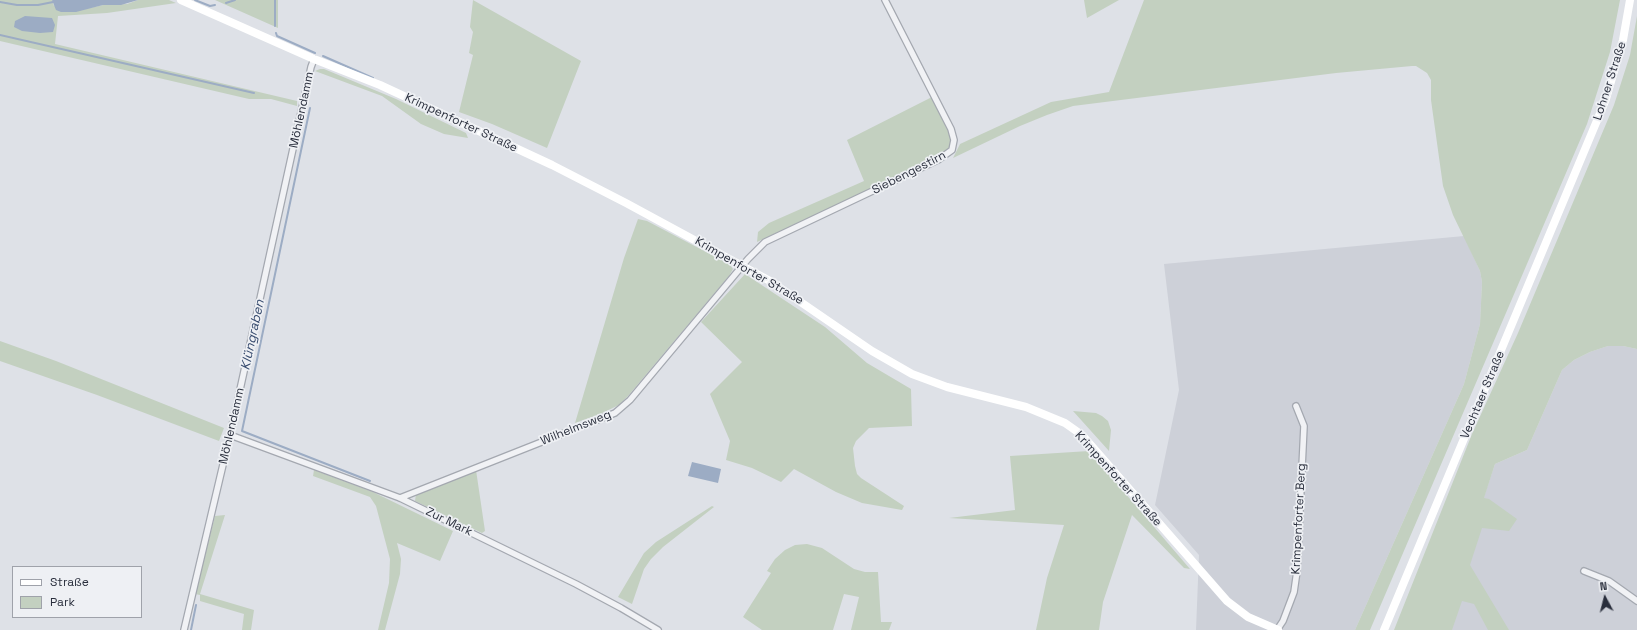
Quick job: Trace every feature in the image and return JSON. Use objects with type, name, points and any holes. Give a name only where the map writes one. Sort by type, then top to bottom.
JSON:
[{"type":"street","name":"Krimpenforter Straße","points":[[181,0],[314,59],[380,85],[552,165],[770,280],[872,351],[912,374],[947,387],[1026,407],[1065,423],[1082,436],[1227,601],[1248,617],[1278,630]]},
{"type":"street","name":"Siebengestirn","points":[[743,266],[756,250],[765,242],[938,160],[952,150],[954,140],[951,129],[886,0]]},
{"type":"street","name":"Lohner Straße","points":[[1582,160],[1616,70],[1630,0]]},
{"type":"street","name":"Möhlendamm","points":[[184,630],[230,435],[314,59]]},
{"type":"street","name":"Vechtaer Straße","points":[[1384,630],[1582,160]]},
{"type":"street","name":"Wilhelmsweg","points":[[400,498],[616,413],[630,400],[743,266]]},
{"type":"street","name":"Krimpenforter Berg","points":[[1278,630],[1294,592],[1298,571],[1304,426],[1296,406]]},
{"type":"street","name":"Zur Mark","points":[[230,435],[400,498],[576,584],[658,630]]},
{"type":"street","points":[[1584,571],[1609,581],[1637,601]]},
{"type":"shaded area","points":[[1464,236],[1480,271],[1482,282],[1480,324],[1464,384],[1355,630],[1196,630],[1199,555],[1155,505],[1179,390],[1164,264]]},
{"type":"shaded area","points":[[1608,346],[1623,346],[1637,349],[1637,630],[1439,630],[1495,464],[1527,450],[1562,370],[1574,360],[1590,352]]},
{"type":"green space","points":[[0,0],[52,0],[54,6],[90,8],[103,5],[127,4],[138,0],[169,0],[176,3],[107,13],[58,16],[55,44],[297,101],[297,106],[271,99],[249,99],[0,41]]},
{"type":"green space","points":[[215,0],[278,0],[278,28]]},
{"type":"green space","points":[[473,0],[581,61],[547,148],[492,124],[459,112],[473,55],[469,53],[473,32],[470,27]]},
{"type":"green space","points":[[1084,0],[1119,0],[1087,18]]},
{"type":"green space","points":[[1144,0],[1620,0],[1610,52],[1587,124],[1370,630],[1355,630],[1464,384],[1480,324],[1482,282],[1480,271],[1453,215],[1443,186],[1431,100],[1431,80],[1427,73],[1416,66],[1412,66],[1336,73],[1073,106],[1020,126],[953,158],[960,144],[1051,102],[1109,92]]},
{"type":"green space","points":[[1637,16],[1637,349],[1623,346],[1608,346],[1590,352],[1574,360],[1562,370],[1527,450],[1495,464],[1484,498],[1489,499],[1517,519],[1509,531],[1482,528],[1470,565],[1509,630],[1488,630],[1474,604],[1462,601],[1452,630],[1394,630],[1472,434],[1518,333],[1614,105],[1630,55]]},
{"type":"green space","points":[[324,69],[396,99],[466,133],[468,138],[444,134],[421,124],[382,96],[315,71]]},
{"type":"green space","points":[[932,97],[949,130],[951,140],[950,149],[937,158],[757,242],[758,232],[769,223],[864,181],[847,140]]},
{"type":"green space","points":[[638,219],[647,221],[729,264],[733,269],[729,276],[619,405],[575,423],[624,258]]},
{"type":"green space","points":[[745,274],[825,327],[867,363],[911,389],[912,426],[869,428],[856,441],[853,448],[857,474],[904,506],[902,510],[862,503],[836,492],[794,469],[781,482],[752,468],[726,460],[730,441],[710,394],[742,362],[701,322]]},
{"type":"green space","points":[[0,341],[56,361],[224,428],[219,441],[97,395],[0,361]]},
{"type":"green space","points":[[1073,411],[1096,413],[1108,421],[1111,430],[1109,451]]},
{"type":"green space","points":[[1089,451],[1190,569],[1184,568],[1132,515],[1103,602],[1099,630],[1036,630],[1047,578],[1064,525],[949,518],[1015,510],[1010,456]]},
{"type":"green space","points":[[314,470],[373,492],[453,531],[440,561],[397,543],[401,559],[400,574],[385,630],[378,630],[389,583],[390,559],[376,506],[370,497],[313,476]]},
{"type":"green space","points":[[476,470],[485,531],[482,533],[415,501],[416,494]]},
{"type":"green space","points":[[712,506],[714,507],[663,547],[651,559],[644,569],[632,604],[618,597],[644,553],[656,542]]},
{"type":"green space","points":[[225,515],[200,594],[254,610],[251,630],[242,630],[244,614],[200,601],[200,595],[195,594],[215,516]]},
{"type":"green space","points":[[807,544],[822,548],[854,569],[865,572],[878,572],[881,622],[892,622],[889,630],[851,630],[859,597],[844,594],[833,630],[762,630],[743,617],[771,573],[767,571],[775,559],[785,550],[795,545]]},
{"type":"water","points":[[52,0],[138,0],[121,5],[103,5],[76,12],[61,12],[56,10]]},
{"type":"water","points":[[25,16],[52,18],[55,25],[53,32],[40,33],[22,31],[14,27],[15,21]]},
{"type":"water","points":[[692,462],[721,469],[718,483],[688,476]]},
{"type":"waterway","points":[[195,0],[210,6],[215,5]]},
{"type":"waterway","points":[[226,3],[235,0]]},
{"type":"waterway","points":[[275,0],[275,26]]},
{"type":"waterway","points":[[0,2],[17,5],[38,5],[53,2]]},
{"type":"waterway","points":[[276,33],[277,36],[315,53]]},
{"type":"waterway","points":[[0,35],[254,93]]},
{"type":"waterway","points":[[323,56],[373,78]]},
{"type":"waterway","name":"Klüngraben","points":[[310,108],[242,431],[370,481]]},
{"type":"waterway","points":[[191,630],[196,605]]}]
